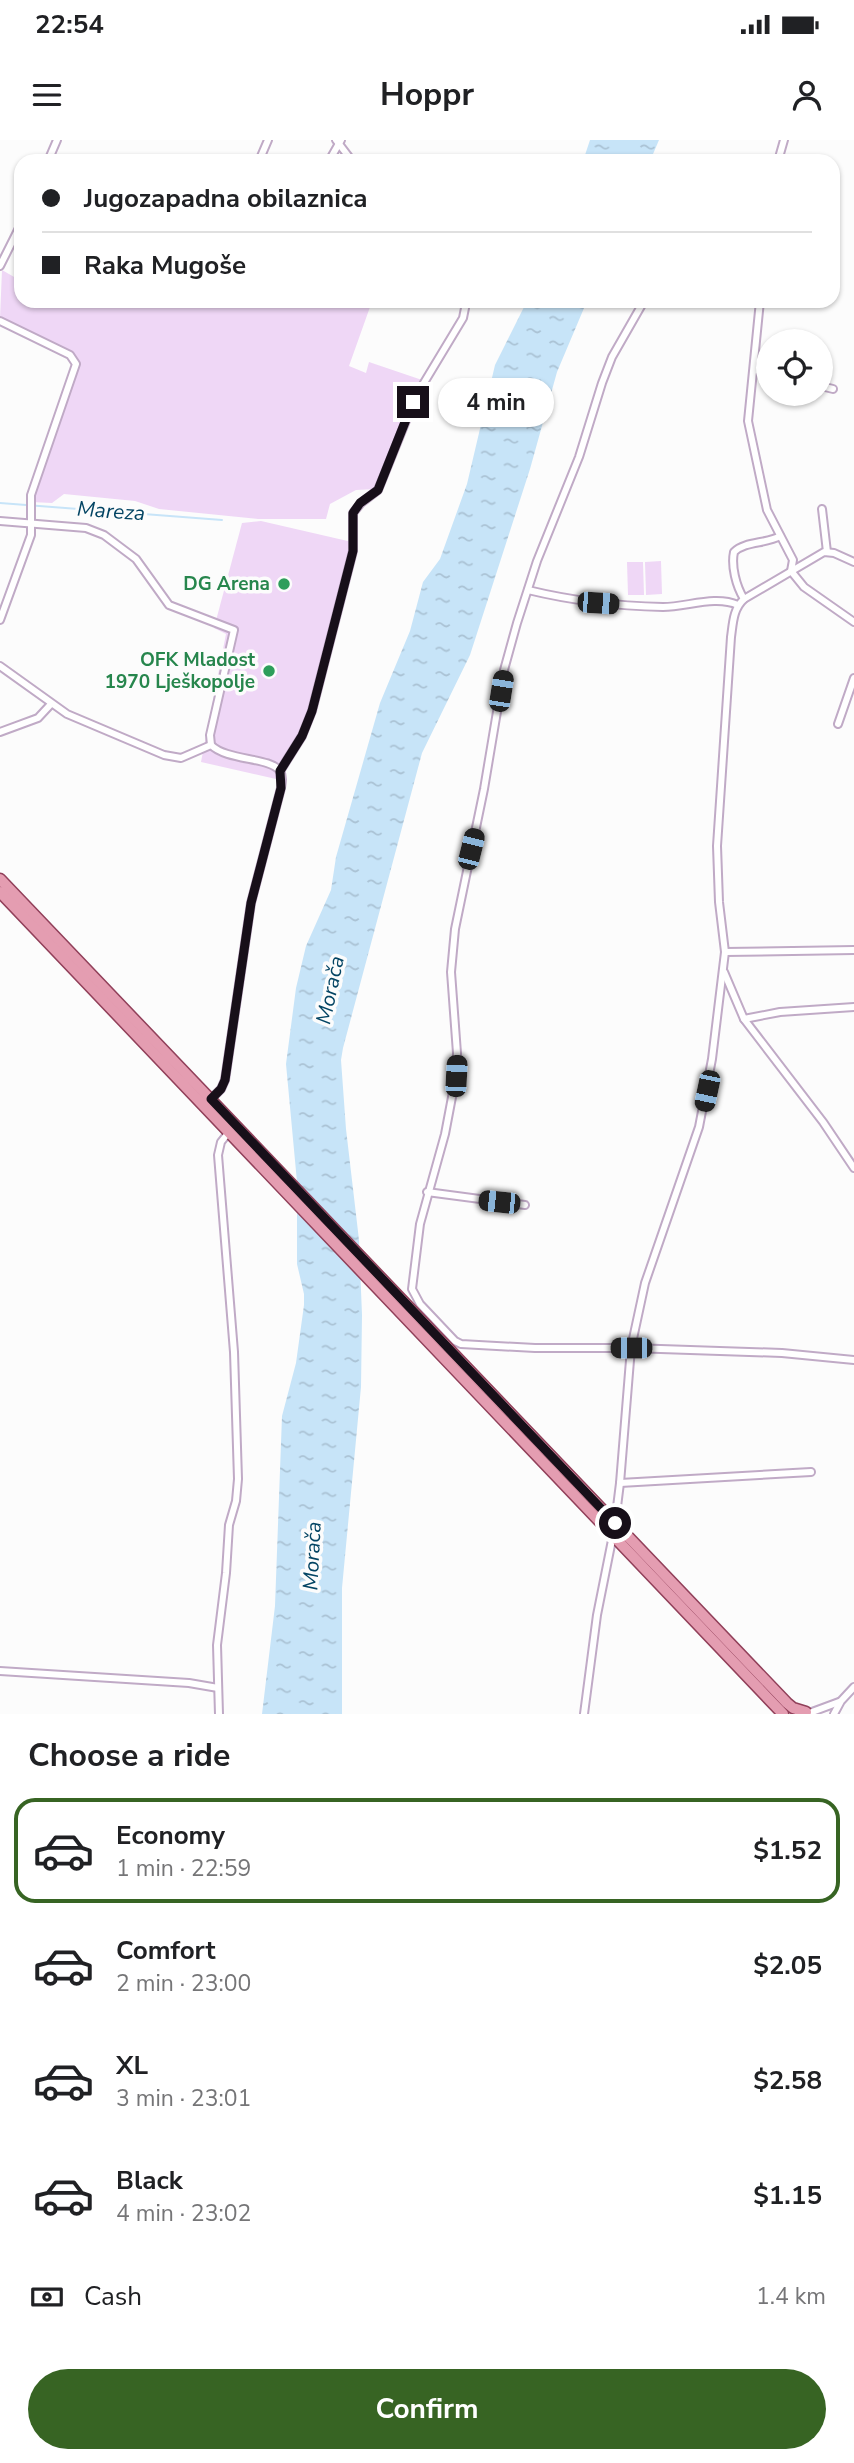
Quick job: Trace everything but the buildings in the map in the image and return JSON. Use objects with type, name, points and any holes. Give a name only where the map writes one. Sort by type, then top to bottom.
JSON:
[{"type":"main road","points":[[0,879],[211,1099],[275,1174],[787,1703],[809,1713]]},
{"type":"main road","points":[[0,892],[229,1132],[275,1174]]},
{"type":"main road","points":[[377,1280],[783,1714]]},
{"type":"street","points":[[0,266],[14,238]]},
{"type":"street","points":[[211,1099],[221,1089],[225,1080],[251,903],[281,788],[280,771],[302,736],[312,711],[353,551],[353,513],[360,503],[378,490],[413,402],[463,318],[465,308]]},
{"type":"street","points":[[640,308],[612,357],[579,457],[544,543],[506,661],[484,789],[455,929],[451,972],[457,1053],[456,1076],[445,1134],[420,1224],[412,1289],[420,1304],[461,1344],[782,1353],[854,1360]]},
{"type":"street","points":[[759,308],[748,413],[750,430],[767,510],[794,562],[791,571]]},
{"type":"street","points":[[0,321],[70,355],[76,364],[29,501],[31,535],[0,620]]},
{"type":"street","points":[[822,509],[827,552]]},
{"type":"street","points":[[0,521],[98,531],[136,559],[169,606],[234,630],[215,708],[211,745],[223,754],[271,765],[280,771]]},
{"type":"street","points":[[744,598],[738,584],[734,552],[739,547],[780,536]]},
{"type":"street","points":[[615,1523],[631,1348],[645,1283],[686,1169],[710,1076],[724,970],[725,952],[718,874],[719,802],[731,637],[738,605],[744,598],[827,552],[834,552],[854,562]]},
{"type":"street","points":[[791,571],[804,587],[854,622]]},
{"type":"street","points":[[528,590],[588,602],[662,607],[720,601],[738,605]]},
{"type":"street","points":[[0,666],[51,704],[79,719],[164,755],[181,758],[211,745]]},
{"type":"street","points":[[838,724],[854,678]]},
{"type":"street","points":[[0,732],[38,718],[51,704]]},
{"type":"street","points":[[725,952],[854,950]]},
{"type":"street","points":[[724,970],[744,1019],[823,1122],[854,1168]]},
{"type":"street","points":[[744,1019],[780,1012],[854,1007]]},
{"type":"street","points":[[219,1714],[217,1645],[229,1525],[236,1501],[238,1479],[234,1352],[218,1155],[221,1142],[229,1132]]},
{"type":"street","points":[[427,1192],[525,1205]]},
{"type":"street","points":[[620,1483],[811,1472]]},
{"type":"street","points":[[584,1714],[597,1615],[613,1535]]},
{"type":"street","points":[[0,1671],[189,1683],[218,1688]]},
{"type":"street","points":[[834,1714],[841,1701],[854,1688]]},
{"type":"street","points":[[809,1713],[841,1701]]},
{"type":"shaded area","points":[[2,270],[14,277],[14,308],[370,308],[349,366],[366,373],[369,362],[425,381],[378,489],[356,490],[330,504],[326,519],[258,519],[159,509],[135,501],[64,494],[52,503],[31,502],[79,367],[77,358],[69,353],[0,318]]},
{"type":"shaded area","name":"OFK Mladost 1970 Lješkopolje","points":[[261,521],[352,542],[311,708],[276,779],[201,762],[226,634],[214,628],[242,523]]},
{"type":"shaded area","points":[[661,561],[662,594],[646,595],[645,562]]},
{"type":"shaded area","points":[[627,562],[643,562],[644,595],[628,595]]},
{"type":"shaded area","points":[[471,1378],[786,1707],[783,1709]]},
{"type":"water","points":[[590,140],[659,140],[653,154],[585,154]]},
{"type":"water","name":"Morača","points":[[524,308],[584,308],[557,372],[530,469],[470,655],[422,753],[343,1048],[341,1060],[359,1240],[362,1315],[361,1387],[342,1588],[342,1714],[262,1714],[275,1606],[282,1416],[296,1363],[304,1305],[297,1264],[297,1182],[286,1064],[296,988],[306,946],[331,890],[336,857],[380,703],[410,631],[423,582],[440,559],[467,484],[495,365]]},
{"type":"waterway","name":"Mareza","points":[[0,503],[222,520]]},
{"type":"place","name":"DG Arena","points":[[284,584]]},
{"type":"place","name":"OFK Mladost 1970 Lješkopolje","points":[[269,671]]},
{"type":"route","points":[[413,402],[378,490],[360,503],[353,513],[351,564],[309,722],[290,759],[280,771],[281,788],[251,903],[225,1080],[221,1089],[211,1099],[615,1523]]}]
